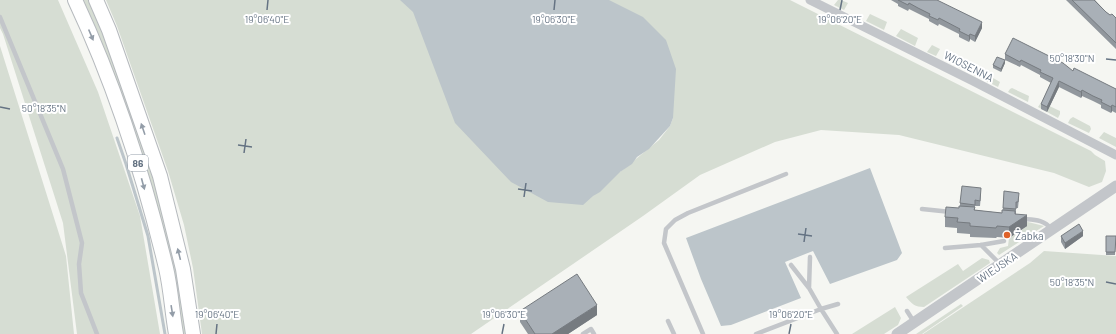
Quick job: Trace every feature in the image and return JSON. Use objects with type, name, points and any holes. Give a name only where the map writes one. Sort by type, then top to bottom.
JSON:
[{"type":"main road","name":"86","points":[[75,0],[92,38],[135,155],[166,269],[176,334]]},
{"type":"main road","name":"86","points":[[96,0],[109,30],[160,176],[183,269],[193,334]]},
{"type":"street","name":"WIOSENNA","points":[[810,0],[973,81],[1116,155]]},
{"type":"street","name":"WIEJSKA","points":[[897,334],[1116,186]]},
{"type":"lane","points":[[0,17],[63,169],[82,243],[79,264],[81,293],[97,334]]},
{"type":"lane","points":[[703,334],[664,243],[666,229],[675,220],[688,213],[786,174]]},
{"type":"lane","points":[[922,209],[960,213]]},
{"type":"lane","points":[[1013,218],[1043,221],[1048,224],[1051,230]]},
{"type":"lane","points":[[945,248],[981,245],[1004,241]]},
{"type":"lane","points":[[981,245],[1000,264]]},
{"type":"lane","points":[[809,288],[810,257]]},
{"type":"lane","points":[[791,265],[809,288],[837,334]]},
{"type":"lane","points":[[756,334],[838,304]]},
{"type":"lane","points":[[907,311],[914,322]]},
{"type":"lane","points":[[668,321],[674,334]]},
{"type":"lane","points":[[583,334],[590,329],[594,334]]},
{"type":"shaded area","points":[[0,0],[58,0],[98,92],[140,216],[160,334],[77,334],[63,223],[0,28]]},
{"type":"shaded area","points":[[81,0],[89,0],[104,33],[134,115],[169,228],[188,334],[182,334]]},
{"type":"shaded area","points":[[106,0],[423,0],[620,172],[659,140],[670,126],[673,118],[673,112],[566,0],[790,0],[1091,151],[1105,161],[1106,171],[1102,182],[1089,187],[1054,173],[899,135],[821,130],[775,142],[700,175],[471,334],[202,334],[193,268],[184,225],[168,171],[117,26]]},
{"type":"shaded area","points":[[400,0],[609,0],[643,17],[666,40],[676,69],[673,118],[670,126],[649,149],[637,157],[632,164],[620,172],[600,192],[583,205],[548,202],[511,182],[455,123],[413,12]]},
{"type":"shaded area","points":[[838,0],[848,3],[844,10],[834,5]]},
{"type":"shaded area","points":[[870,14],[887,22],[884,30],[866,21]]},
{"type":"shaded area","points":[[901,29],[918,38],[915,46],[896,36]]},
{"type":"shaded area","points":[[932,45],[940,49],[936,56],[927,52]]},
{"type":"shaded area","points":[[0,46],[66,256],[74,334],[0,334]]},
{"type":"shaded area","points":[[962,60],[1000,82],[998,87],[958,67]]},
{"type":"shaded area","points":[[1012,88],[1029,96],[1028,102],[1008,92]]},
{"type":"shaded area","points":[[1043,103],[1060,111],[1058,118],[1038,107]]},
{"type":"shaded area","points":[[1073,117],[1090,126],[1091,129],[1089,133],[1068,123]]},
{"type":"shaded area","points":[[1104,132],[1116,138],[1116,147],[1099,138]]},
{"type":"shaded area","points":[[870,168],[902,253],[897,260],[830,284],[813,251],[785,262],[801,298],[731,325],[721,326],[701,279],[686,238]]},
{"type":"shaded area","points":[[1012,220],[1044,226],[999,255],[997,253],[1000,248],[1008,246],[1009,238],[1020,230]]},
{"type":"shaded area","points":[[1044,251],[1116,256],[1116,334],[923,334],[1030,263]]},
{"type":"shaded area","points":[[982,258],[989,260],[990,263],[924,307],[914,305],[906,297],[958,264],[963,271]]},
{"type":"shaded area","points":[[961,304],[963,306],[922,334],[916,334]]},
{"type":"shaded area","points":[[895,307],[901,318],[898,325],[884,334],[852,334]]},
{"type":"building","points":[[898,0],[937,0],[982,22],[975,36],[970,34],[969,36],[959,31],[960,29],[939,18],[938,20],[909,3],[908,5]]},
{"type":"building","points":[[1072,0],[1094,0],[1106,12],[1110,15],[1112,14],[1116,18],[1116,43]]},
{"type":"building","points":[[1013,38],[1063,63],[1073,71],[1074,68],[1116,89],[1116,107],[1112,105],[1111,107],[1101,102],[1102,100],[1082,90],[1081,92],[1059,81],[1047,107],[1041,104],[1053,78],[1021,60],[1020,62],[1005,54]]},
{"type":"building","points":[[997,57],[1005,60],[1001,69],[993,65]]},
{"type":"building","points":[[962,186],[981,188],[980,201],[975,200],[975,205],[960,203]]},
{"type":"building","points":[[1004,191],[1019,193],[1018,202],[1016,202],[1016,209],[1003,208]]},
{"type":"building","points":[[959,206],[975,207],[974,210],[1002,213],[1002,210],[1015,211],[1015,214],[1027,215],[1009,227],[997,226],[996,228],[970,226],[970,223],[957,222],[958,218],[945,217],[946,207],[959,208]]},
{"type":"building","points":[[1079,224],[1083,231],[1065,243],[1061,236]]},
{"type":"building","points":[[1106,236],[1116,236],[1115,252],[1106,252]]},
{"type":"building","points":[[577,274],[597,305],[552,334],[535,334],[520,311]]},
{"type":"waterway","points":[[117,138],[148,236],[165,334]]},
{"type":"place","name":"Żabka","points":[[1007,235]]}]
